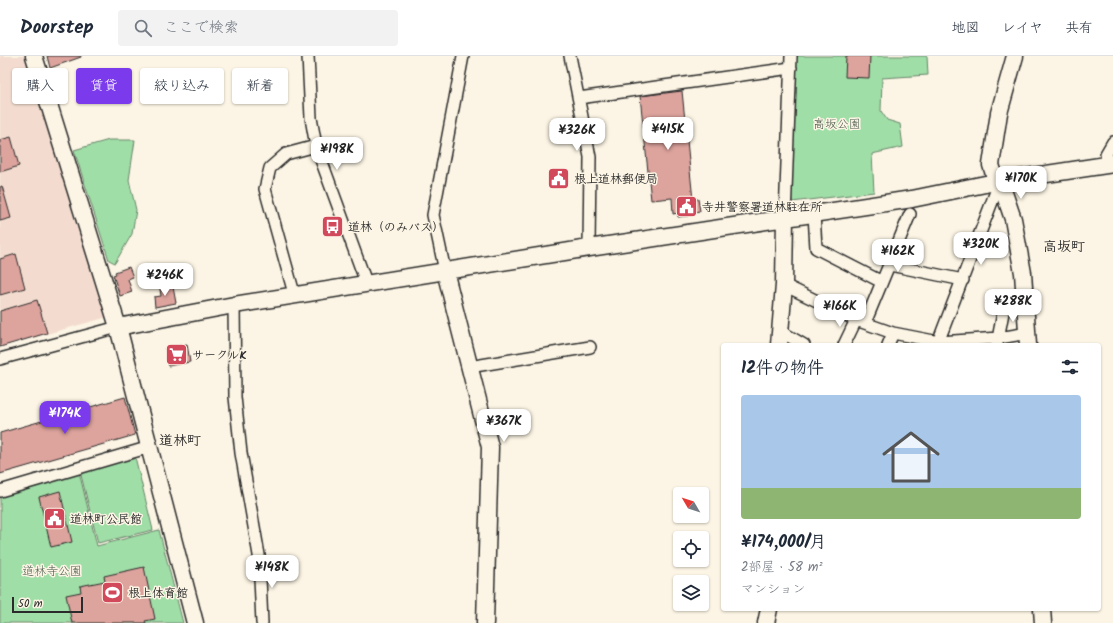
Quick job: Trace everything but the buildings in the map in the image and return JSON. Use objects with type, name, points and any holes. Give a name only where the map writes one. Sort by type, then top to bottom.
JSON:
[{"type":"street","points":[[34,56],[118,327],[195,623]]},
{"type":"street","points":[[308,56],[311,118],[316,146],[367,285]]},
{"type":"street","points":[[463,56],[433,215],[445,271],[490,448],[485,623]]},
{"type":"street","points":[[570,56],[590,157],[589,248]]},
{"type":"street","points":[[791,56],[784,285],[780,338],[797,343]]},
{"type":"street","points":[[784,285],[860,322],[893,333],[938,343],[1028,339],[1023,273],[1013,219],[1000,181],[994,174],[992,165],[993,144],[999,113],[1015,56]]},
{"type":"street","points":[[579,98],[791,68]]},
{"type":"street","points":[[0,359],[118,327],[234,305],[295,297],[445,271],[785,217],[912,199],[1000,181],[1110,164],[1106,154],[1113,142]]},
{"type":"street","points":[[295,297],[265,189],[270,168],[286,154],[316,146]]},
{"type":"street","points":[[938,343],[1000,181]]},
{"type":"street","points":[[814,214],[816,248],[882,282]]},
{"type":"street","points":[[845,343],[860,322],[882,282],[910,214]]},
{"type":"street","points":[[890,264],[963,280]]},
{"type":"street","points":[[998,341],[1006,297]]},
{"type":"street","points":[[234,305],[235,397],[241,453],[259,555],[262,623]]},
{"type":"street","points":[[889,343],[893,333]]},
{"type":"street","points":[[469,367],[590,347]]},
{"type":"street","points":[[0,491],[150,448]]},
{"type":"street","points":[[766,623],[769,611]]},
{"type":"street","points":[[1042,611],[1043,623]]},
{"type":"shaded area","points":[[0,56],[25,56],[29,68],[12,68],[12,104],[40,104],[108,317],[0,347]]},
{"type":"green space","name":"高坂公園","points":[[796,56],[927,56],[928,75],[882,78],[881,111],[887,120],[900,124],[903,147],[872,154],[874,192],[792,202],[790,177]]},
{"type":"green space","points":[[109,140],[135,140],[129,180],[136,210],[132,234],[115,263],[109,260],[74,150]]},
{"type":"green space","points":[[135,457],[153,530],[98,543],[80,471]]},
{"type":"green space","name":"道林寺公園","points":[[79,472],[97,546],[159,530],[183,623],[0,623],[0,495]]},
{"type":"place","name":"根上道林郵便局","points":[[559,179]]},
{"type":"place","name":"寺井警察署道林駐在所","points":[[686,207]]},
{"type":"place","name":"道林（のみバス）","points":[[333,227]]},
{"type":"place","name":"サークルK","points":[[177,355]]},
{"type":"place","name":"道林町公民館","points":[[55,519]]},
{"type":"place","name":"根上体育館","points":[[112,593]]},
{"type":"district","name":"高坂町","points":[[1064,246]]},
{"type":"district","name":"道林町","points":[[180,440]]}]
